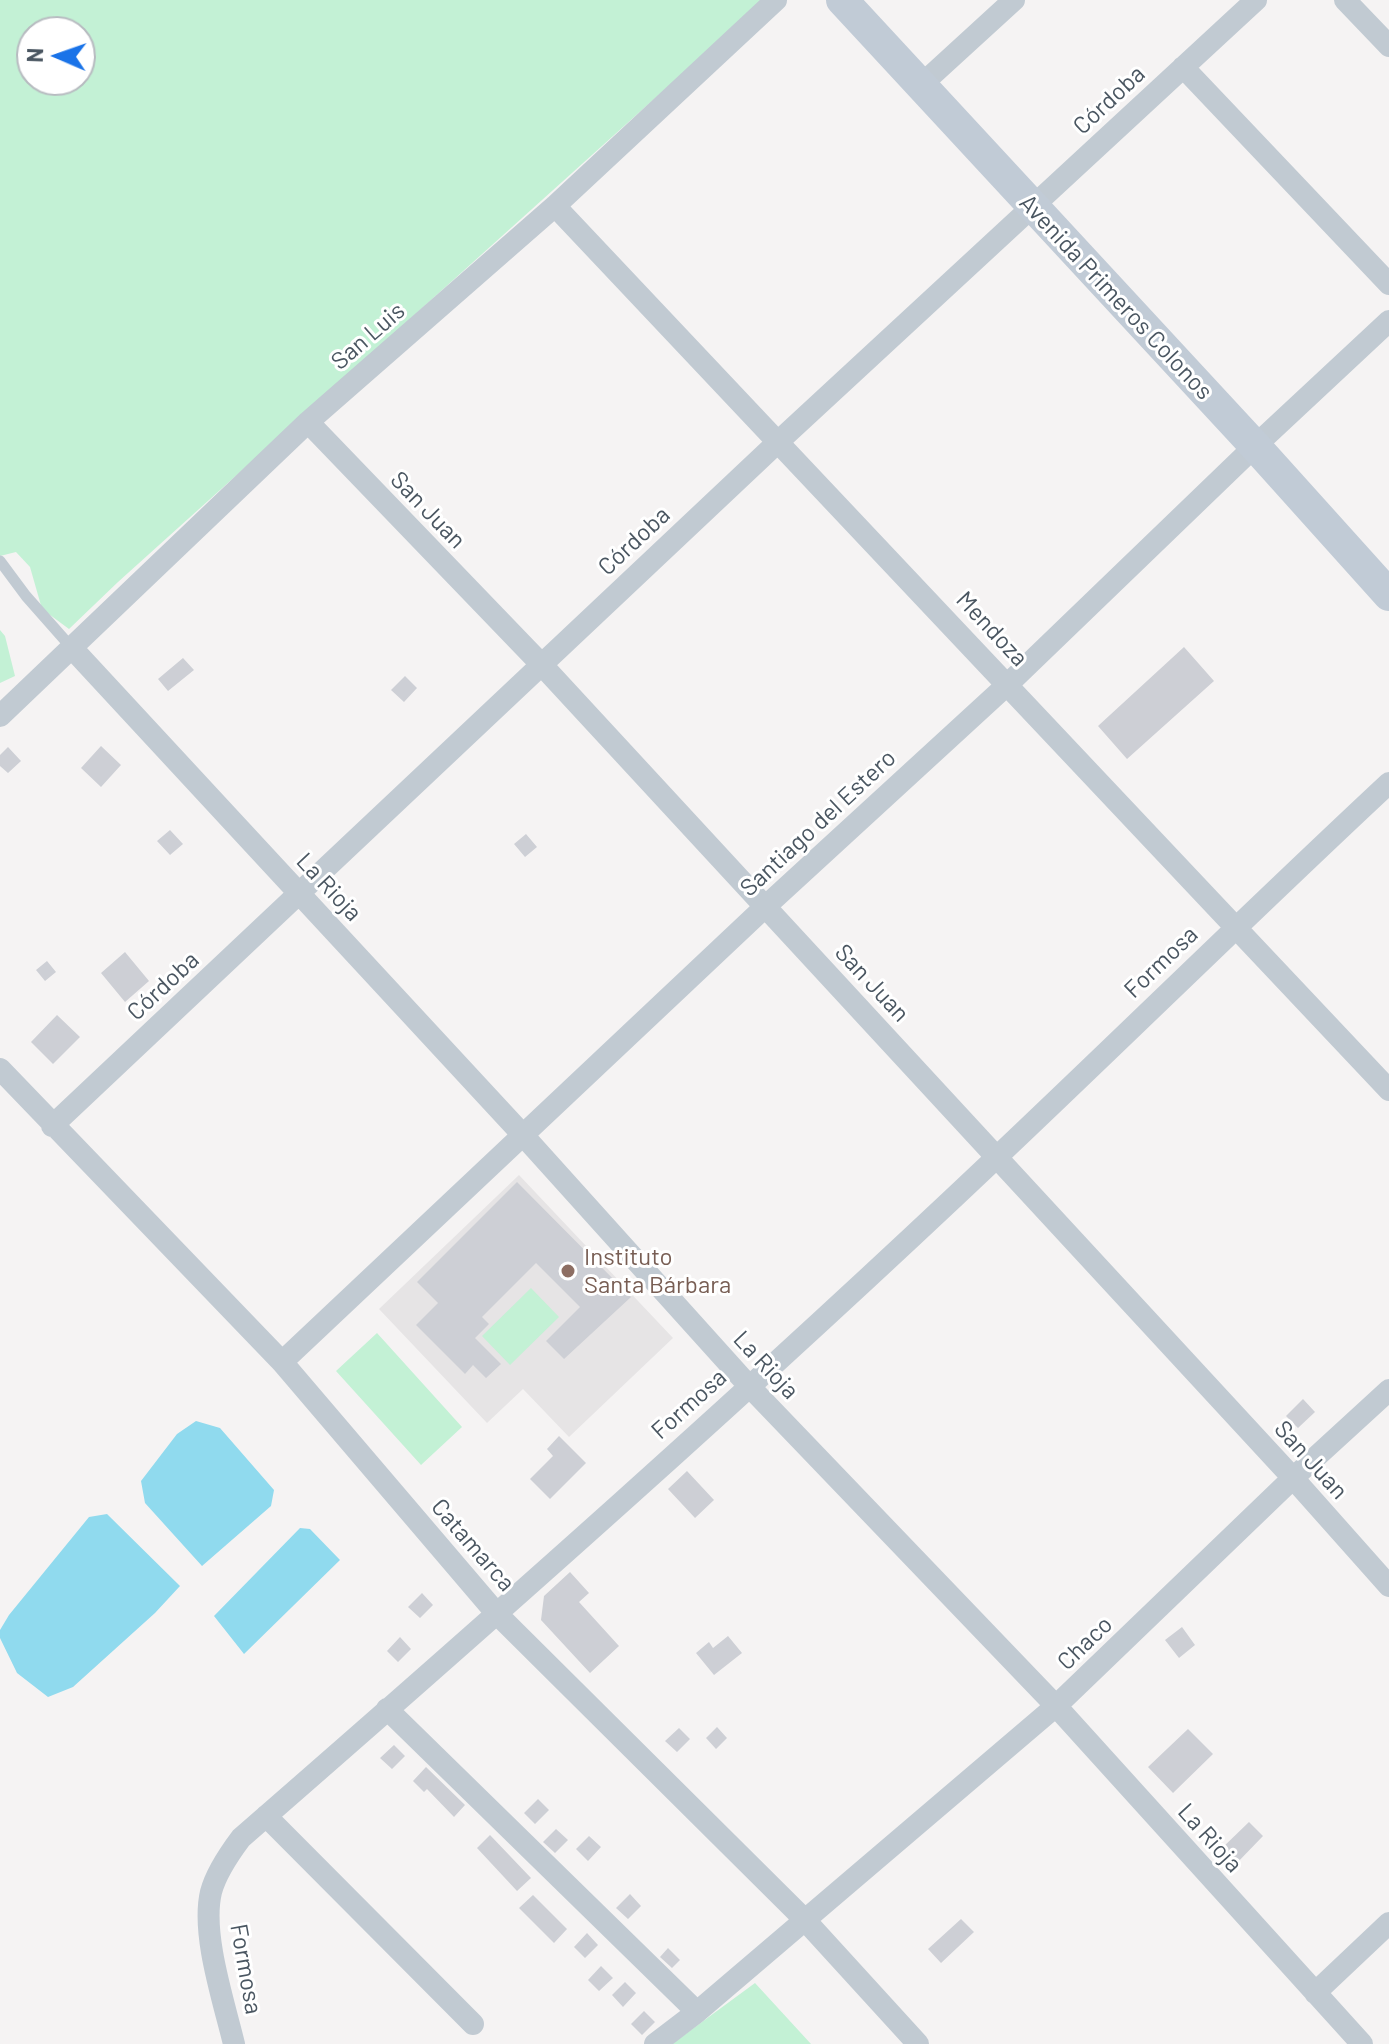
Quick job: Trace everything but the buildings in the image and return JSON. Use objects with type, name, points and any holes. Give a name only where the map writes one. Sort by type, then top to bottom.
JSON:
[{"type":"street","name":"San Luis","points":[[0,716],[308,422],[555,206],[776,0]]},
{"type":"street","name":"Avenida Primeros Colonos","points":[[842,0],[1389,595]]},
{"type":"street","points":[[921,85],[1014,0]]},
{"type":"street","name":"Córdoba","points":[[52,1126],[779,441],[1256,0]]},
{"type":"street","points":[[1345,0],[1389,46]]},
{"type":"street","points":[[1183,67],[1389,284]]},
{"type":"street","name":"Mendoza","points":[[555,206],[1389,1090]]},
{"type":"street","name":"Santiago del Estero","points":[[282,1362],[766,906],[1008,684],[1389,321]]},
{"type":"street","name":"San Juan","points":[[308,422],[541,664],[766,906],[1389,1586]]},
{"type":"street","name":"La Rioja","points":[[71,647],[522,1134],[749,1386],[1056,1706],[1362,2044]]},
{"type":"street","name":"Formosa","points":[[234,2044],[209,1937],[211,1893],[227,1856],[241,1838],[497,1614],[749,1386],[997,1157],[1235,926],[1389,783]]},
{"type":"street","name":"Catamarca","points":[[0,1069],[282,1362],[497,1614],[804,1919],[918,2044]]},
{"type":"street","name":"Chaco","points":[[655,2044],[697,2012],[1056,1706],[1389,1390]]},
{"type":"street","points":[[387,1709],[697,2012]]},
{"type":"street","points":[[266,1816],[473,2024]]},
{"type":"street","points":[[1315,1993],[1389,1923]]},
{"type":"lane","points":[[0,561],[71,647]]},
{"type":"shaded area","points":[[519,1175],[673,1338],[569,1437],[523,1389],[487,1423],[379,1309]]},
{"type":"green space","points":[[0,0],[764,0],[69,629],[42,609],[30,567],[16,552],[0,556]]},
{"type":"green space","points":[[0,630],[5,636],[15,676],[0,683]]},
{"type":"green space","points":[[531,1288],[559,1317],[510,1365],[482,1336]]},
{"type":"green space","points":[[377,1333],[462,1427],[421,1465],[336,1371]]},
{"type":"green space","points":[[755,1983],[811,2044],[672,2044]]},
{"type":"water","points":[[196,1421],[220,1428],[274,1490],[271,1506],[202,1566],[145,1503],[141,1481],[177,1434]]},
{"type":"water","points":[[107,1514],[180,1586],[155,1613],[73,1687],[48,1697],[17,1673],[0,1638],[0,1630],[89,1517]]},
{"type":"water","points":[[300,1528],[310,1529],[340,1560],[244,1654],[214,1616]]},
{"type":"place","name":"Instituto Santa Bárbara","points":[[568,1271]]}]
